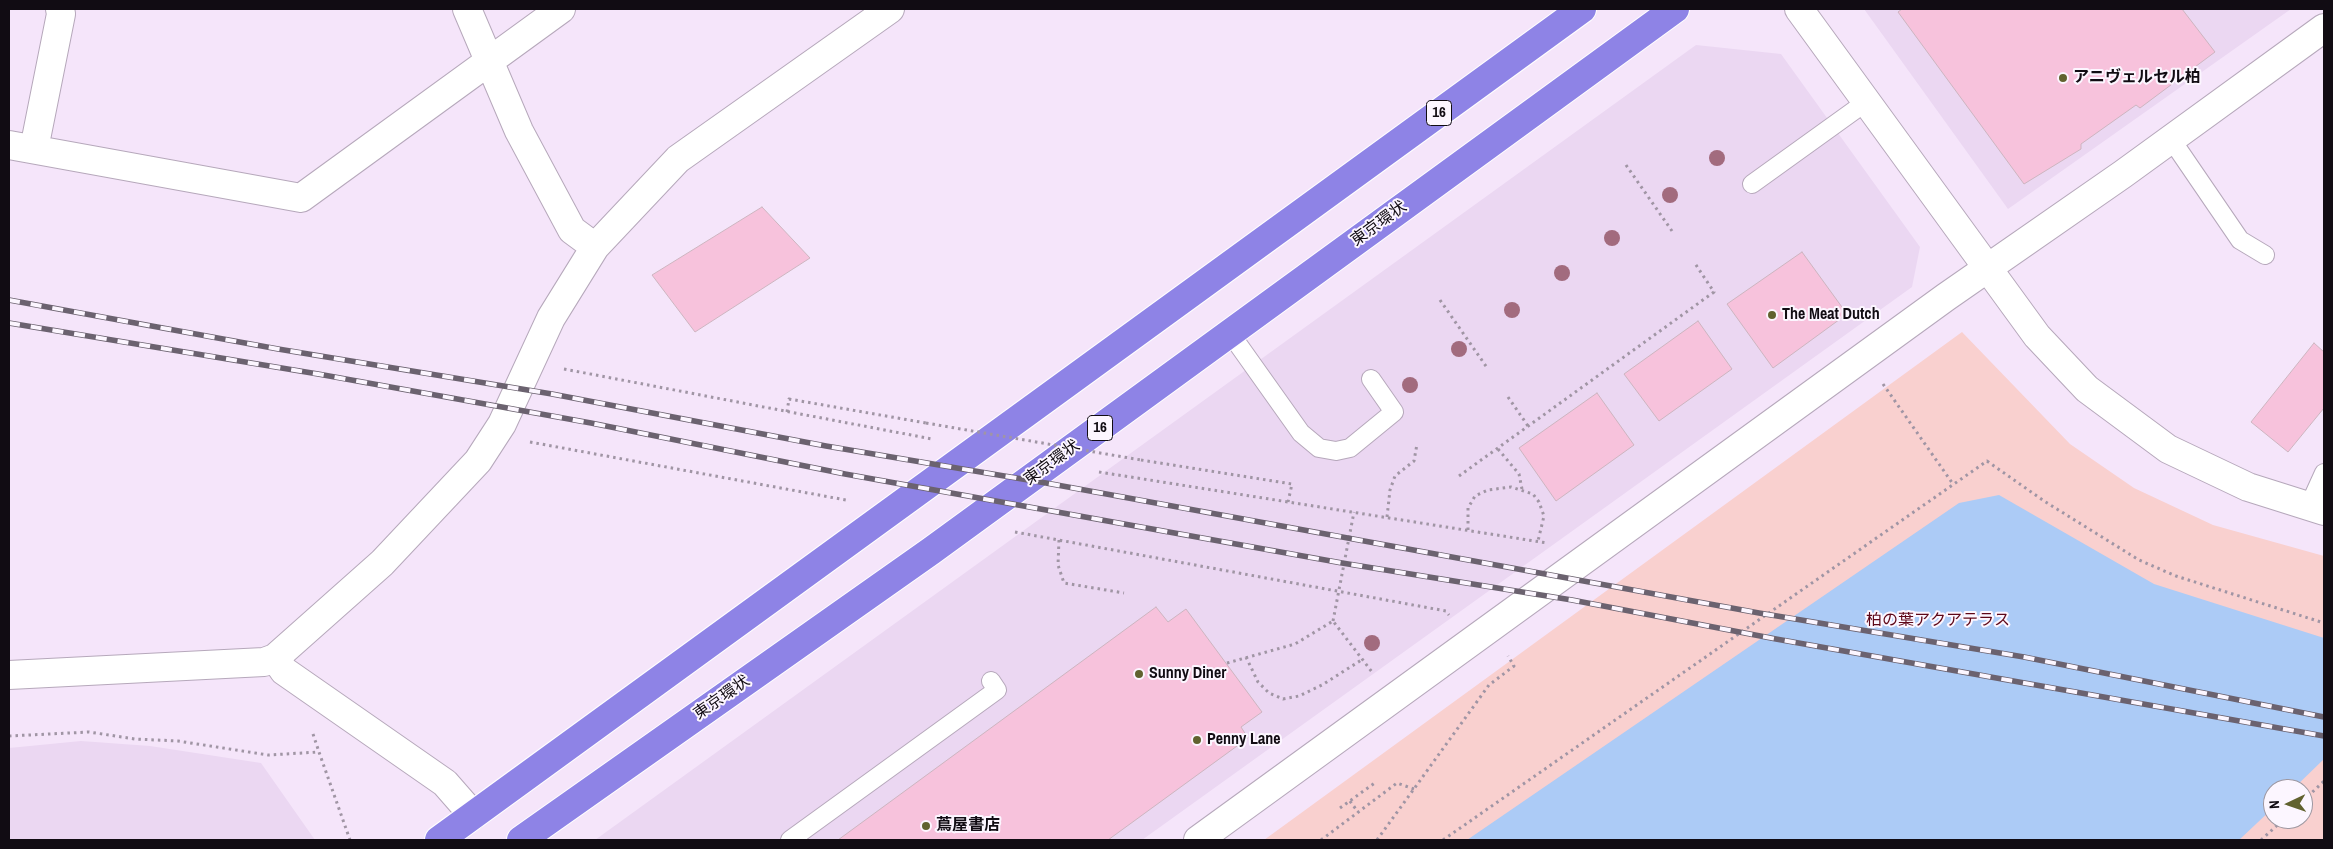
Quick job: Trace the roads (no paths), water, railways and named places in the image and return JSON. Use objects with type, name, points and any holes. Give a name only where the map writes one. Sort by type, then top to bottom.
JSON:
[{"type":"highway","name":"16","points":[[439,840],[1582,9]]},
{"type":"highway","name":"東京環状","points":[[521,840],[931,551],[1675,9]]},
{"type":"street","points":[[60,9],[61,14],[21,147],[301,198],[488,60],[561,9]]},
{"type":"street","points":[[467,9],[519,131],[572,230],[595,248]]},
{"type":"street","points":[[9,675],[264,662],[275,658],[382,563],[478,460],[502,424],[551,318],[595,248],[678,159],[890,9]]},
{"type":"street","points":[[1800,9],[1986,270],[2037,336],[2087,390],[2168,449],[2248,487],[2317,509]]},
{"type":"street","points":[[1198,840],[2324,28]]},
{"type":"street","points":[[275,658],[284,671],[445,783],[473,815]]},
{"type":"lane","points":[[1752,184],[1866,102]]},
{"type":"lane","points":[[2171,139],[2240,240],[2265,256]]},
{"type":"lane","points":[[1230,333],[1301,433],[1319,448],[1336,451],[1350,448],[1394,412],[1371,379]]},
{"type":"lane","points":[[2317,509],[2324,473]]},
{"type":"lane","points":[[790,840],[997,690],[991,682]]},
{"type":"water","points":[[1999,495],[2154,584],[2324,638],[2324,759],[2303,779],[2263,779],[2263,817],[2239,840],[1467,840],[1959,503]]},
{"type":"railway","points":[[9,300],[278,349],[552,394],[826,446],[1046,483],[1759,613],[2024,657],[2324,717]]},
{"type":"railway","points":[[9,323],[318,374],[591,423],[845,474],[1342,563],[1572,600],[1776,639],[2324,736]]},
{"type":"place","name":"アニヴェルセル柏","points":[[2063,78]]},
{"type":"place","name":"The Meat Dutch","points":[[1772,315]]},
{"type":"place","name":"Sunny Diner","points":[[1139,674]]},
{"type":"place","name":"Penny Lane","points":[[1197,740]]},
{"type":"place","name":"蔦屋書店","points":[[926,826]]},
{"type":"park label","name":"柏の葉アクアテラス","points":[[1938,621]]}]
